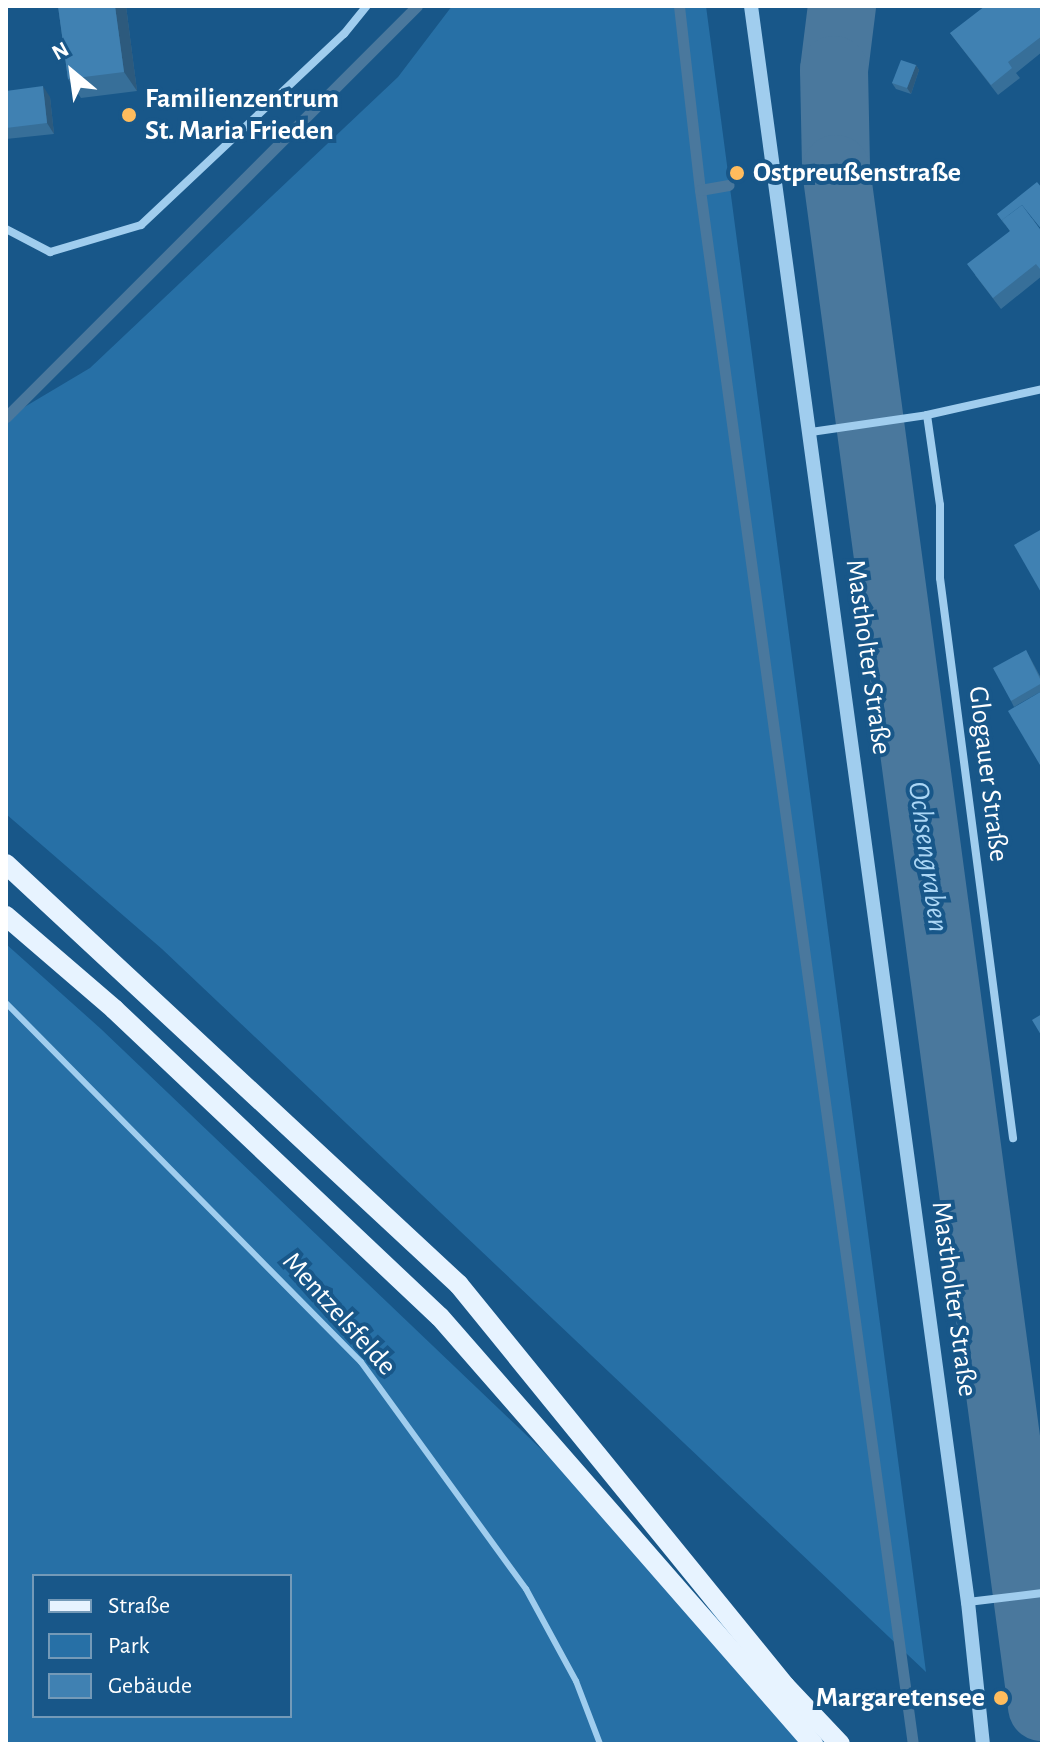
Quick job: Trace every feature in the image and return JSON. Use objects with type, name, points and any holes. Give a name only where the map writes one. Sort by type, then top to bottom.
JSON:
[{"type":"main road","points":[[6,864],[459,1285],[778,1694],[813,1744]]},
{"type":"main road","points":[[6,916],[114,1009],[440,1317],[778,1694],[840,1744]]},
{"type":"street","points":[[6,229],[50,252],[141,225],[344,34],[367,6]]},
{"type":"street","name":"Mastholter Straße","points":[[751,6],[968,1602],[983,1744]]},
{"type":"street","points":[[811,432],[927,415],[1042,389]]},
{"type":"street","name":"Glogauer Straße","points":[[927,415],[940,505],[940,578],[1013,1138]]},
{"type":"street","points":[[968,1602],[1042,1593]]},
{"type":"lane","name":"Mentzelsfelde","points":[[6,1003],[361,1362],[526,1589],[576,1681],[600,1744]]},
{"type":"green space","points":[[452,6],[706,6],[926,1672],[162,949],[6,814],[6,418],[90,368],[398,77]]},
{"type":"green space","points":[[6,944],[101,1029],[787,1684],[842,1744],[6,1744]]},
{"type":"building","points":[[58,6],[115,6],[124,72],[68,79]]},
{"type":"building","points":[[985,6],[1042,6],[1042,36],[1008,62],[1012,68],[991,85],[950,33]]},
{"type":"building","points":[[901,60],[916,65],[907,88],[892,83]]},
{"type":"building","points":[[43,86],[47,123],[6,128],[6,91]]},
{"type":"building","points":[[1037,182],[1042,188],[1042,230],[1022,205],[1002,220],[1006,226],[997,214]]},
{"type":"building","points":[[1022,205],[1042,232],[1042,267],[1040,269],[1036,264],[993,298],[967,264],[1010,231],[1002,220]]},
{"type":"building","points":[[1042,529],[1042,594],[1014,545]]},
{"type":"building","points":[[1026,650],[1042,683],[1011,701],[993,668]]},
{"type":"building","points":[[1042,691],[1042,763],[1040,765],[1008,711]]},
{"type":"building","points":[[1042,1014],[1042,1034],[1041,1035],[1032,1020]]},
{"type":"waterway","points":[[6,417],[417,6]]},
{"type":"waterway","points":[[679,6],[700,190],[913,1744]]},
{"type":"waterway","name":"Ochsengraben","points":[[842,6],[834,70],[836,169],[1042,1707]]},
{"type":"waterway","points":[[810,173],[836,169]]},
{"type":"waterway","points":[[700,190],[729,185]]},
{"type":"place","name":"Familienzentrum St. Maria Frieden","points":[[129,115]]},
{"type":"place","name":"Ostpreußenstraße","points":[[737,173]]},
{"type":"place","name":"Margaretensee","points":[[1001,1698]]}]
